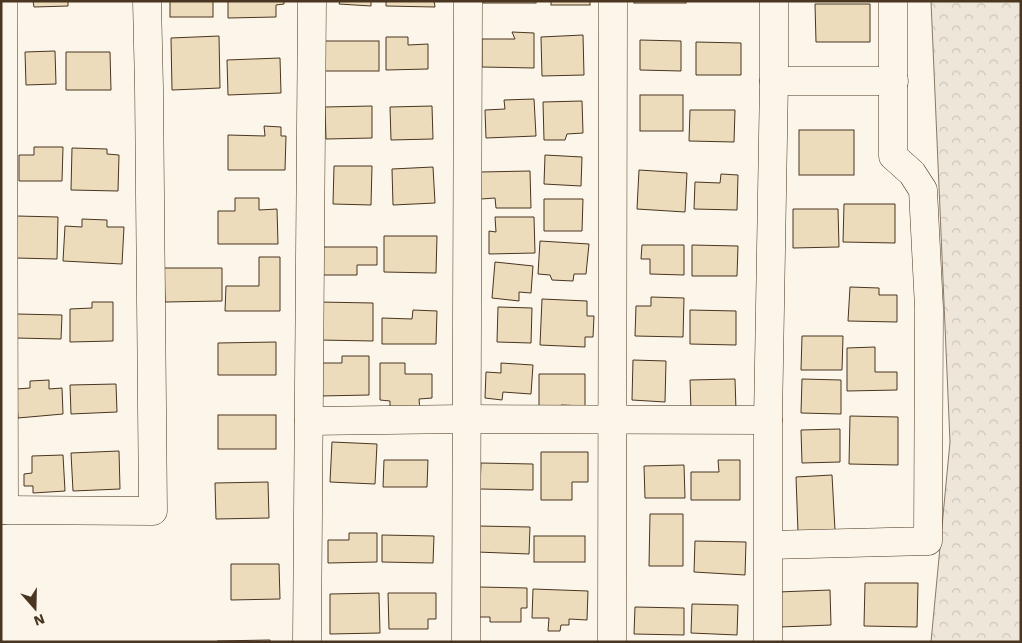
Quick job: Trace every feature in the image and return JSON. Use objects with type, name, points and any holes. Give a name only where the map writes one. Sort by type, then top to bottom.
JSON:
[{"type":"street","points":[[3,1],[2,510],[153,511],[150,98],[147,1]]},
{"type":"street","points":[[307,642],[312,1]]},
{"type":"street","points":[[466,642],[468,1]]},
{"type":"street","points":[[612,642],[613,1]]},
{"type":"street","points":[[768,642],[768,420],[774,1]]},
{"type":"street","points":[[769,545],[928,541],[929,308],[923,190],[912,173],[893,156],[893,1]]},
{"type":"street","points":[[774,81],[894,81]]},
{"type":"street","points":[[309,420],[768,420]]},
{"type":"green space","points":[[931,1],[1021,1],[1021,642],[931,642],[950,442]]},
{"type":"building","points":[[33,1],[68,1],[68,6],[34,7]]},
{"type":"building","points":[[170,1],[213,1],[213,17],[170,17]]},
{"type":"building","points":[[228,1],[284,1],[284,4],[276,5],[276,17],[228,18]]},
{"type":"building","points":[[340,1],[371,1],[371,6],[339,4]]},
{"type":"building","points":[[386,1],[434,1],[435,7],[386,6]]},
{"type":"building","points":[[483,1],[536,1],[536,3],[483,3]]},
{"type":"building","points":[[551,1],[590,1],[590,5],[551,5]]},
{"type":"building","points":[[634,1],[686,1],[686,3],[634,3]]},
{"type":"building","points":[[815,4],[870,4],[870,42],[816,42]]},
{"type":"building","points":[[512,32],[534,33],[534,68],[482,67],[482,39],[515,39]]},
{"type":"building","points":[[583,35],[584,75],[542,76],[541,37]]},
{"type":"building","points":[[219,36],[220,88],[172,90],[171,38]]},
{"type":"building","points":[[386,37],[408,37],[408,45],[428,44],[428,69],[386,70]]},
{"type":"building","points":[[640,40],[681,41],[681,71],[640,70]]},
{"type":"building","points":[[322,41],[379,41],[379,71],[322,71]]},
{"type":"building","points":[[696,42],[741,43],[741,75],[696,75]]},
{"type":"building","points":[[55,51],[56,84],[26,85],[25,52]]},
{"type":"building","points":[[66,52],[110,52],[111,90],[66,90]]},
{"type":"building","points":[[280,58],[281,93],[228,95],[227,60]]},
{"type":"building","points":[[640,95],[683,95],[683,131],[640,131]]},
{"type":"building","points":[[534,99],[536,136],[486,138],[485,110],[505,109],[504,100]]},
{"type":"building","points":[[582,101],[583,133],[567,134],[565,140],[544,140],[543,102]]},
{"type":"building","points":[[372,106],[372,138],[326,139],[325,107]]},
{"type":"building","points":[[432,106],[433,139],[391,140],[390,107]]},
{"type":"building","points":[[690,110],[735,110],[734,142],[689,141]]},
{"type":"building","points":[[264,126],[281,127],[281,136],[286,136],[285,170],[228,170],[228,135],[265,136]]},
{"type":"building","points":[[799,130],[854,130],[854,175],[799,175]]},
{"type":"building","points":[[34,147],[63,147],[62,181],[19,181],[19,155],[34,155]]},
{"type":"building","points":[[72,148],[107,149],[107,154],[119,155],[118,191],[71,190]]},
{"type":"building","points":[[545,155],[582,157],[581,186],[544,184]]},
{"type":"building","points":[[334,166],[372,166],[371,205],[333,204]]},
{"type":"building","points":[[433,167],[435,203],[393,205],[392,169]]},
{"type":"building","points":[[639,170],[687,173],[685,212],[637,209]]},
{"type":"building","points":[[530,171],[531,208],[496,208],[495,198],[481,199],[481,172]]},
{"type":"building","points":[[721,174],[738,175],[737,210],[694,209],[695,182],[720,183]]},
{"type":"building","points":[[235,198],[259,198],[259,210],[277,209],[278,244],[218,244],[218,211],[235,211]]},
{"type":"building","points":[[544,199],[583,199],[582,231],[544,231]]},
{"type":"building","points":[[844,204],[895,204],[895,243],[843,242]]},
{"type":"building","points":[[793,209],[838,209],[839,247],[793,248]]},
{"type":"building","points":[[17,216],[58,217],[57,259],[16,258]]},
{"type":"building","points":[[495,217],[534,217],[535,253],[489,254],[489,231],[496,232]]},
{"type":"building","points":[[82,219],[107,220],[107,227],[124,227],[122,264],[63,261],[65,226],[82,227]]},
{"type":"building","points":[[384,236],[437,236],[436,273],[384,272]]},
{"type":"building","points":[[540,241],[589,244],[586,274],[574,274],[573,281],[552,280],[550,275],[538,274]]},
{"type":"building","points":[[642,245],[684,245],[684,275],[650,274],[650,259],[641,259]]},
{"type":"building","points":[[692,245],[738,246],[737,276],[692,276]]},
{"type":"building","points":[[323,247],[377,247],[377,265],[357,265],[357,275],[323,275]]},
{"type":"building","points":[[259,257],[280,257],[280,311],[225,311],[226,286],[259,286]]},
{"type":"building","points":[[495,262],[533,266],[531,293],[519,292],[519,301],[492,298]]},
{"type":"building","points":[[164,268],[222,268],[222,301],[165,302]]},
{"type":"building","points":[[850,287],[879,288],[879,295],[897,295],[897,322],[848,321]]},
{"type":"building","points":[[651,297],[684,298],[683,337],[635,336],[636,306],[651,306]]},
{"type":"building","points":[[542,299],[587,301],[587,316],[594,316],[593,337],[585,337],[585,347],[540,345]]},
{"type":"building","points":[[92,302],[113,302],[113,341],[70,342],[70,309],[92,308]]},
{"type":"building","points":[[319,302],[373,303],[373,341],[319,340]]},
{"type":"building","points":[[498,307],[532,308],[531,343],[497,342]]},
{"type":"building","points":[[413,310],[437,311],[436,344],[382,344],[382,318],[412,319]]},
{"type":"building","points":[[690,310],[736,311],[736,345],[690,344]]},
{"type":"building","points":[[17,314],[62,315],[61,339],[16,338]]},
{"type":"building","points":[[802,336],[843,336],[842,370],[801,370]]},
{"type":"building","points":[[276,342],[276,375],[218,375],[218,343]]},
{"type":"building","points":[[875,347],[875,372],[897,372],[897,390],[847,391],[847,348]]},
{"type":"building","points":[[342,356],[369,356],[369,395],[320,396],[320,363],[342,363]]},
{"type":"building","points":[[633,360],[666,361],[665,402],[632,400]]},
{"type":"building","points":[[380,363],[405,363],[405,374],[432,374],[432,398],[419,399],[420,410],[390,410],[390,401],[380,400]]},
{"type":"building","points":[[501,363],[533,365],[531,394],[503,392],[502,400],[485,398],[486,372],[501,373]]},
{"type":"building","points":[[539,374],[585,374],[585,406],[561,405],[561,410],[539,410]]},
{"type":"building","points":[[735,379],[736,410],[691,411],[690,380]]},
{"type":"building","points":[[802,379],[841,380],[841,414],[801,413]]},
{"type":"building","points":[[49,380],[49,389],[62,388],[63,414],[18,418],[16,389],[30,388],[30,381]]},
{"type":"building","points":[[116,384],[117,412],[71,414],[70,385]]},
{"type":"building","points":[[218,415],[276,415],[276,449],[218,449]]},
{"type":"building","points":[[850,416],[898,417],[898,465],[849,464]]},
{"type":"building","points":[[840,429],[840,462],[802,463],[801,430]]},
{"type":"building","points":[[332,442],[377,444],[375,484],[330,482]]},
{"type":"building","points":[[119,451],[120,489],[73,491],[71,453]]},
{"type":"building","points":[[541,452],[588,452],[588,482],[572,482],[572,500],[541,500]]},
{"type":"building","points":[[63,455],[65,491],[33,493],[33,486],[24,486],[24,474],[32,473],[32,456]]},
{"type":"building","points":[[384,460],[428,460],[427,487],[383,487]]},
{"type":"building","points":[[718,460],[740,460],[740,500],[691,500],[691,472],[719,472]]},
{"type":"building","points":[[481,463],[533,464],[533,490],[480,489]]},
{"type":"building","points":[[684,465],[685,498],[645,498],[644,466]]},
{"type":"building","points":[[832,475],[835,530],[798,532],[796,477]]},
{"type":"building","points":[[268,482],[269,518],[216,519],[215,483]]},
{"type":"building","points":[[650,514],[683,514],[683,566],[649,566]]},
{"type":"building","points":[[478,526],[530,527],[529,554],[477,552]]},
{"type":"building","points":[[349,533],[377,533],[377,562],[328,563],[328,540],[349,540]]},
{"type":"building","points":[[382,535],[434,536],[433,563],[382,562]]},
{"type":"building","points":[[534,536],[585,536],[585,562],[534,562]]},
{"type":"building","points":[[695,541],[746,542],[745,575],[694,572]]},
{"type":"building","points":[[231,564],[279,564],[280,599],[231,600]]},
{"type":"building","points":[[865,583],[918,583],[917,627],[864,626]]},
{"type":"building","points":[[479,587],[527,588],[527,608],[521,608],[521,622],[490,622],[490,617],[479,617]]},
{"type":"building","points":[[533,589],[588,591],[587,620],[569,619],[569,625],[561,625],[560,631],[548,631],[549,618],[532,618]]},
{"type":"building","points":[[830,590],[831,625],[780,627],[778,592]]},
{"type":"building","points":[[379,593],[380,633],[330,634],[330,594]]},
{"type":"building","points":[[388,593],[436,593],[436,619],[428,619],[428,629],[389,629]]},
{"type":"building","points":[[692,604],[738,605],[737,635],[691,633]]},
{"type":"building","points":[[635,607],[684,608],[684,635],[634,634]]},
{"type":"building","points":[[270,640],[270,642],[217,642],[217,641]]}]
